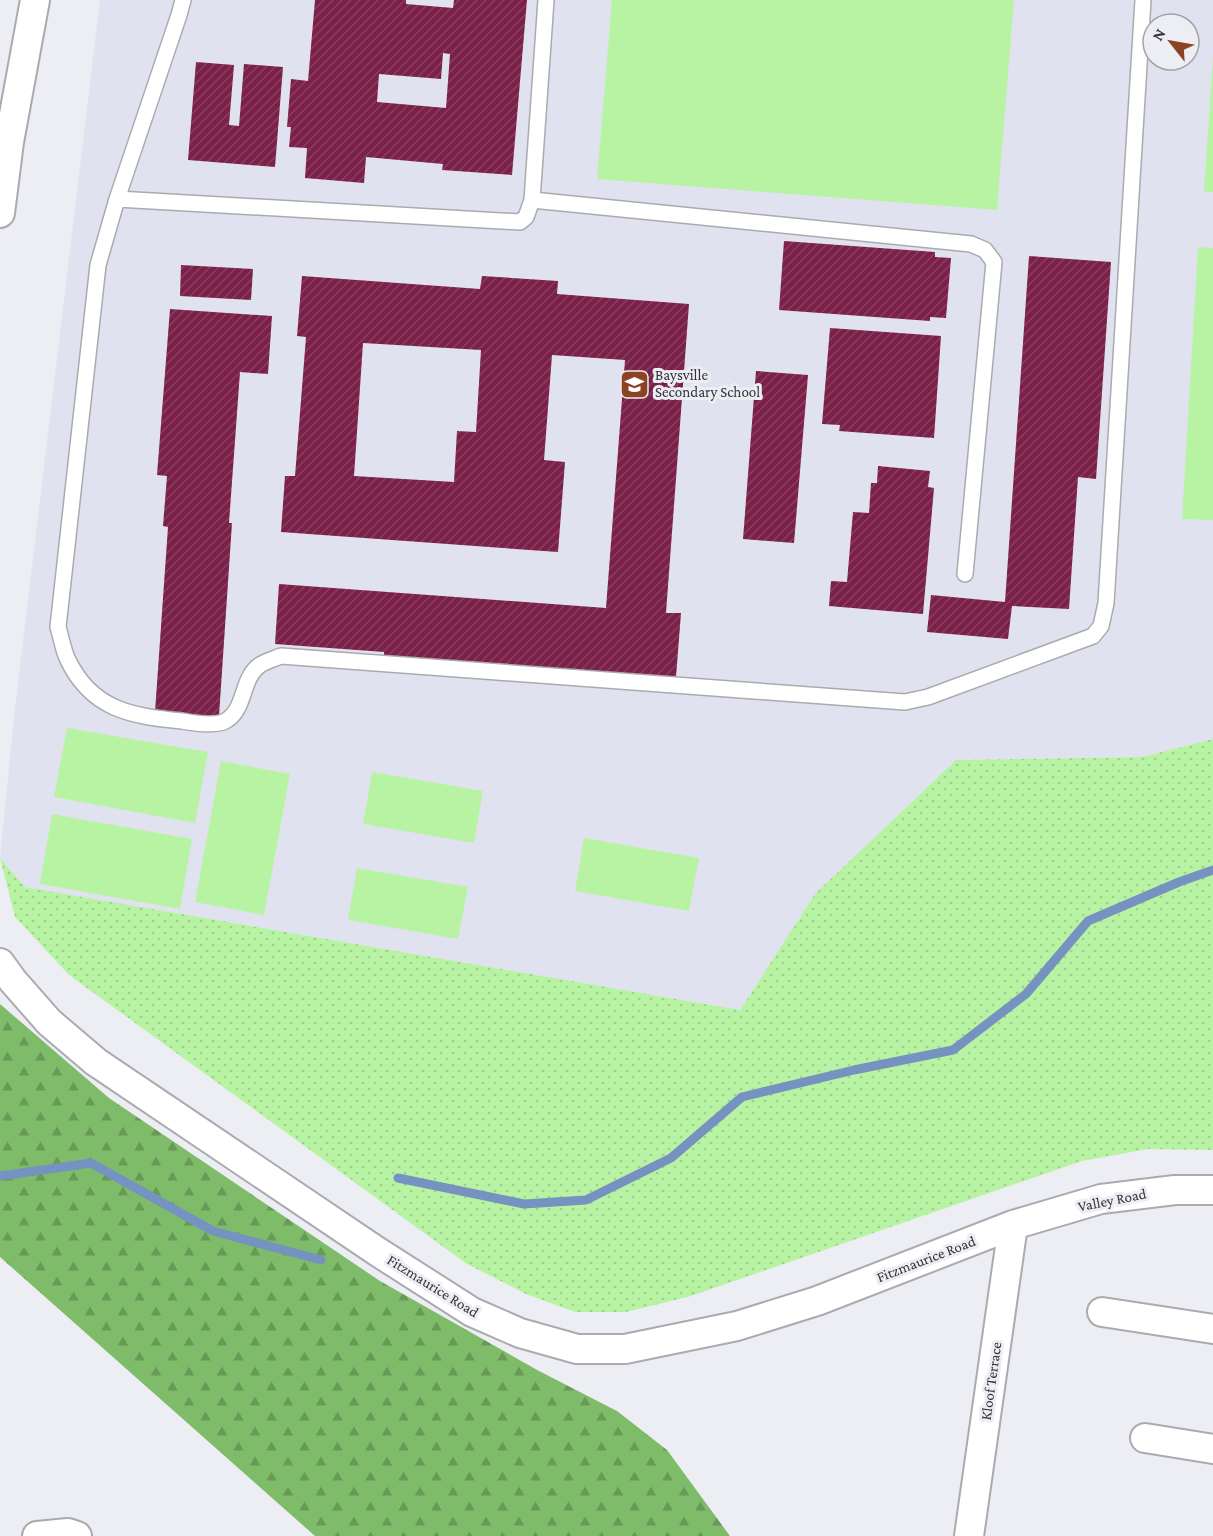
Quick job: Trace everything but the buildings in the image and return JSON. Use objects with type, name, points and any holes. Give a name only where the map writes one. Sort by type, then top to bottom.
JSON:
[{"type":"street","points":[[0,213],[9,142],[35,0]]},
{"type":"street","name":"Fitzmaurice Road","points":[[0,963],[12,981],[49,1022],[96,1062],[358,1239],[472,1312],[520,1333],[577,1349],[625,1349],[737,1326],[817,1302],[1013,1225]]},
{"type":"street","name":"Valley Road","points":[[1013,1225],[1101,1199],[1175,1190],[1213,1190]]},
{"type":"street","name":"Kloof Terrace","points":[[969,1536],[1013,1225]]},
{"type":"street","points":[[1102,1312],[1213,1329]]},
{"type":"street","points":[[1145,1438],[1213,1449]]},
{"type":"street","points":[[37,1536],[68,1533],[77,1536]]},
{"type":"lane","points":[[183,0],[117,199],[99,265],[58,627],[66,657],[83,684],[98,698],[117,709],[139,717],[204,724],[226,721],[236,711],[250,676],[260,665],[281,656],[905,702],[928,697],[1093,636],[1101,626],[1106,603],[1143,0]]},
{"type":"lane","points":[[117,199],[520,222],[526,216],[532,200],[546,0]]},
{"type":"lane","points":[[532,200],[971,244],[985,250],[994,262],[965,574]]},
{"type":"shaded area","name":"Baysville Secondary School","points":[[100,0],[1213,0],[1213,739],[1142,757],[956,760],[815,894],[740,1010],[25,887],[0,858],[15,708]]},
{"type":"green space","points":[[612,0],[1014,0],[997,210],[597,179]]},
{"type":"green space","points":[[1213,58],[1213,192],[1204,191]]},
{"type":"green space","points":[[1198,247],[1213,248],[1213,520],[1182,519]]},
{"type":"green space","points":[[67,728],[208,752],[195,823],[54,797]]},
{"type":"green space","points":[[1213,739],[1213,1150],[1148,1149],[1082,1161],[691,1296],[626,1312],[575,1312],[526,1294],[467,1264],[69,975],[15,917],[0,858],[25,887],[740,1010],[815,894],[956,760],[1142,757]]},
{"type":"green space","points":[[221,761],[290,774],[264,915],[195,902]]},
{"type":"green space","points":[[372,772],[483,791],[474,843],[363,824]]},
{"type":"green space","points":[[52,814],[192,839],[180,909],[40,884]]},
{"type":"green space","points":[[584,838],[699,858],[689,911],[575,891]]},
{"type":"green space","points":[[357,868],[468,887],[458,939],[348,920]]},
{"type":"green space","points":[[0,1004],[109,1098],[380,1281],[539,1371],[617,1411],[667,1450],[730,1536],[315,1536],[0,1257]]},
{"type":"waterway","points":[[398,1178],[524,1204],[586,1200],[671,1158],[742,1097],[854,1070],[953,1050],[1026,994],[1088,921],[1213,870]]},
{"type":"waterway","points":[[0,1176],[91,1163],[213,1231],[321,1260]]},
{"type":"place","name":"Baysville Secondary School","points":[[634,384]]}]
